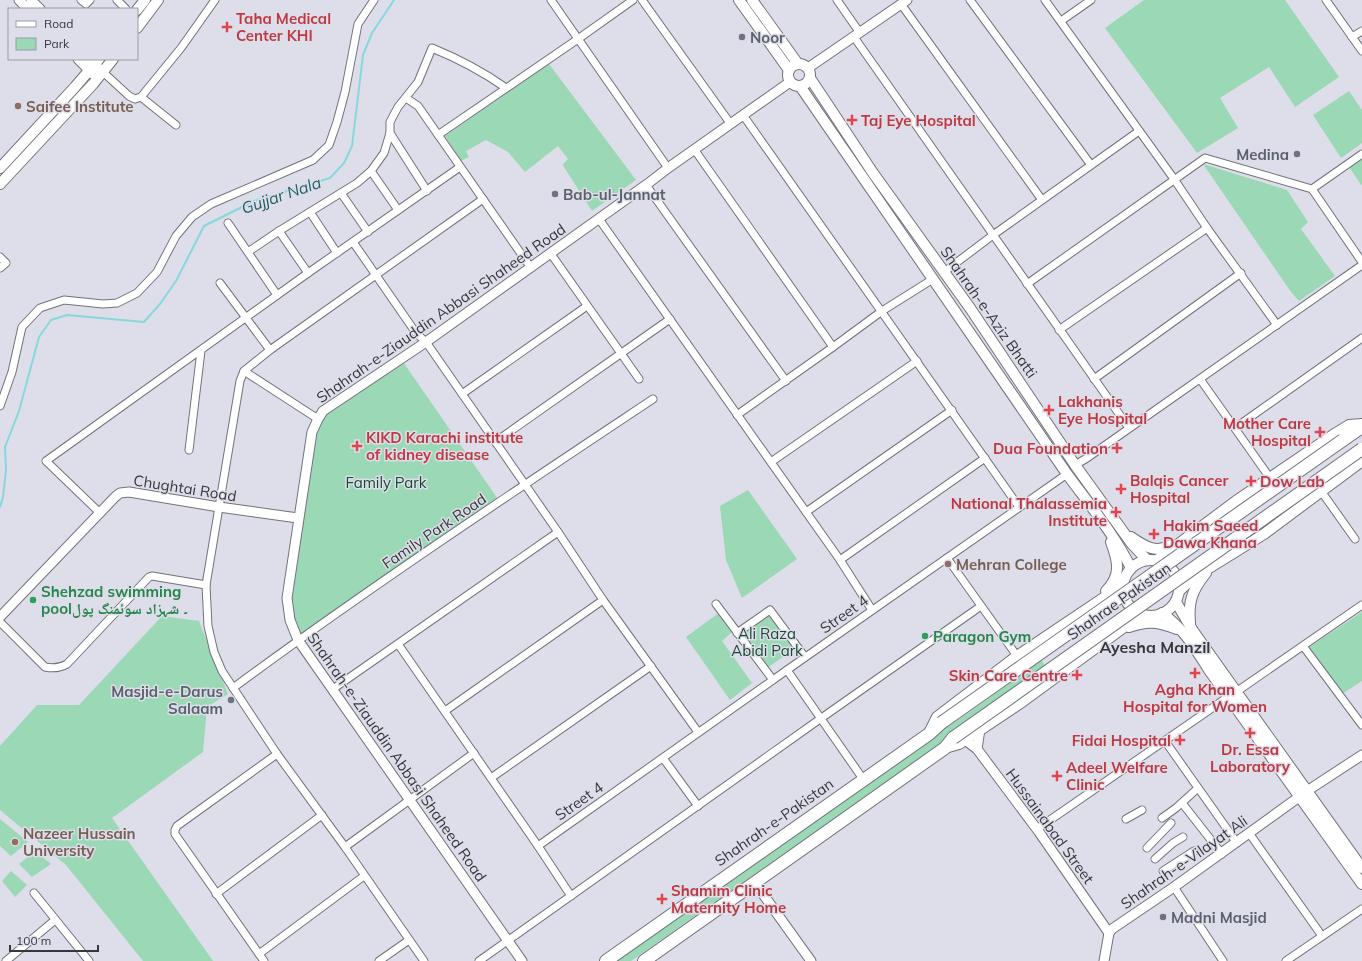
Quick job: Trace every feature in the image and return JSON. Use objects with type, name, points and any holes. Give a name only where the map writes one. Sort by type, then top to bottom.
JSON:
[{"type":"highway","name":"Shahrae Pakistan","points":[[941,723],[1362,426]]},
{"type":"highway","name":"Shahrae Pakistan","points":[[959,739],[1362,449]]},
{"type":"highway","name":"Shahrah-e-Pakistan","points":[[606,961],[929,734],[941,723]]},
{"type":"highway","points":[[644,961],[959,739]]},
{"type":"main road","points":[[138,9],[145,0]]},
{"type":"main road","points":[[138,27],[158,0]]},
{"type":"main road","points":[[739,0],[798,67],[810,73],[810,78],[804,85],[800,86],[792,84],[788,76],[798,67]]},
{"type":"main road","points":[[752,0],[798,67]]},
{"type":"main road","points":[[0,184],[112,60]]},
{"type":"main road","points":[[0,168],[93,63]]},
{"type":"main road","name":"Shahrah-e-Aziz Bhatti","points":[[810,78],[873,173],[970,308],[1075,465],[1132,544],[1152,560]]},
{"type":"main road","name":"Shahrah-e-Aziz Bhatti","points":[[800,86],[1067,474],[1106,527],[1124,554],[1131,568]]},
{"type":"main road","points":[[1152,560],[1165,563],[1172,568],[1179,582],[1179,591],[1176,602],[1170,609],[1162,614],[1152,616],[1142,614],[1131,607],[1124,596],[1123,583],[1126,575],[1135,564],[1152,560],[1193,534],[1270,478],[1349,425],[1362,426]]},
{"type":"main road","points":[[1179,591],[1193,578],[1264,534],[1321,490],[1362,461]]},
{"type":"main road","points":[[929,734],[937,717],[1017,656],[1104,594],[1115,581],[1117,574],[1117,561],[1106,527]]},
{"type":"main road","points":[[1123,532],[1144,546],[1155,549],[1166,548],[1193,534]]},
{"type":"main road","points":[[1187,629],[1193,591],[1211,567]]},
{"type":"main road","points":[[1060,626],[1123,583]]},
{"type":"main road","points":[[1176,602],[1187,629],[1303,794],[1362,884]]},
{"type":"main road","points":[[959,739],[980,730],[1022,702],[1142,614]]},
{"type":"main road","points":[[1162,614],[1187,629]]},
{"type":"main road","points":[[1122,630],[1147,622],[1160,622],[1187,629]]},
{"type":"main road","points":[[1303,794],[1362,868]]},
{"type":"street","points":[[19,0],[27,8]]},
{"type":"street","points":[[31,0],[39,8]]},
{"type":"street","points":[[81,0],[86,4],[90,0]]},
{"type":"street","points":[[117,0],[125,8]]},
{"type":"street","points":[[82,60],[93,63],[100,75],[129,96],[135,99],[141,97],[181,48],[215,0]]},
{"type":"street","points":[[0,406],[12,372],[22,328],[40,308],[64,300],[103,304],[117,303],[137,293],[157,272],[176,236],[192,217],[211,204],[313,160],[329,145],[345,92],[358,24],[374,0]]},
{"type":"street","points":[[551,0],[668,168]]},
{"type":"street","points":[[438,135],[633,0]]},
{"type":"street","points":[[642,0],[730,124]]},
{"type":"street","points":[[837,0],[857,35],[993,235],[1129,428]]},
{"type":"street","points":[[970,0],[1091,165]]},
{"type":"street","points":[[1045,0],[1277,325]]},
{"type":"street","points":[[1061,21],[1092,0]]},
{"type":"street","points":[[1326,0],[1362,51]]},
{"type":"street","points":[[798,67],[857,35],[904,2],[1042,200]]},
{"type":"street","points":[[1352,37],[1362,30]]},
{"type":"street","points":[[248,252],[278,231],[357,183],[371,171],[384,153],[390,133],[390,122],[398,106],[418,82],[432,48],[460,59],[484,72],[506,88]]},
{"type":"street","name":"Shahrah-e-Ziauddin Abbasi Shaheed Road","points":[[522,961],[298,640],[290,620],[287,598],[312,432],[323,411],[426,342],[551,254],[646,186],[694,149],[790,82]]},
{"type":"street","points":[[141,97],[176,125]]},
{"type":"street","points":[[406,98],[418,106],[531,268]]},
{"type":"street","points":[[743,115],[1019,507]]},
{"type":"street","points":[[944,272],[993,235],[1139,131]]},
{"type":"street","points":[[390,133],[427,191]]},
{"type":"street","points":[[694,149],[833,347]]},
{"type":"street","points":[[1312,188],[1362,154]]},
{"type":"street","points":[[1027,284],[1205,158],[1312,188],[1362,264],[1200,379],[1075,465]]},
{"type":"street","points":[[100,513],[46,461],[201,351],[246,317],[460,167]]},
{"type":"street","points":[[371,171],[398,210]]},
{"type":"street","points":[[646,186],[786,381]]},
{"type":"street","points":[[341,193],[368,232]]},
{"type":"street","points":[[424,961],[277,754],[222,671],[214,652],[208,626],[206,585],[240,381],[244,370],[483,199]]},
{"type":"street","points":[[310,212],[338,253]]},
{"type":"street","points":[[599,219],[840,560],[872,610]]},
{"type":"street","points":[[228,223],[277,295]]},
{"type":"street","points":[[1059,330],[1207,228]]},
{"type":"street","points":[[278,231],[308,273]]},
{"type":"street","points":[[353,242],[416,333],[426,342],[558,532],[603,600],[698,732]]},
{"type":"street","points":[[551,254],[638,379]]},
{"type":"street","points":[[0,257],[6,263],[0,268]]},
{"type":"street","points":[[1094,379],[1241,273]]},
{"type":"street","points":[[738,415],[882,311],[933,279]]},
{"type":"street","points":[[220,283],[270,350]]},
{"type":"street","points":[[462,394],[587,306]]},
{"type":"street","points":[[495,442],[670,320]]},
{"type":"street","points":[[1235,428],[1362,338]]},
{"type":"street","points":[[189,450],[201,351]]},
{"type":"street","points":[[770,462],[917,361]]},
{"type":"street","points":[[244,370],[318,419]]},
{"type":"street","points":[[1200,379],[1270,478]]},
{"type":"street","name":"Family Park Road","points":[[233,688],[298,640],[653,399]]},
{"type":"street","points":[[806,512],[952,410]]},
{"type":"street","points":[[840,560],[985,458]]},
{"type":"street","name":"Street 4","points":[[538,846],[698,732],[1067,474]]},
{"type":"street","points":[[1321,490],[1355,539]]},
{"type":"street","name":"Chughtai Road","points":[[0,617],[120,493],[129,492],[298,518]]},
{"type":"street","points":[[333,689],[558,532]]},
{"type":"street","points":[[948,558],[1017,656]]},
{"type":"street","points":[[0,622],[45,667],[61,667],[67,664],[149,577],[152,576],[206,585]]},
{"type":"street","points":[[445,711],[603,600]]},
{"type":"street","points":[[716,604],[773,680]]},
{"type":"street","points":[[1037,829],[1362,605]]},
{"type":"street","points":[[479,961],[981,606]]},
{"type":"street","points":[[737,633],[770,610],[805,657]]},
{"type":"street","points":[[398,644],[571,896]]},
{"type":"street","points":[[1303,646],[1362,725]]},
{"type":"street","points":[[491,778],[651,666]]},
{"type":"street","points":[[787,670],[863,779]]},
{"type":"street","points":[[978,749],[980,730]]},
{"type":"street","name":"Hussainabad Street","points":[[959,739],[978,749],[1037,829],[1108,933]]},
{"type":"street","points":[[1165,741],[1237,843]]},
{"type":"street","points":[[344,847],[474,753]]},
{"type":"street","points":[[264,961],[175,834],[175,830],[177,826],[277,754]]},
{"type":"street","name":"Shahrah-e-Vilayat Ali","points":[[1108,933],[1222,854],[1303,794],[1362,756]]},
{"type":"street","points":[[662,758],[698,806]]},
{"type":"street","points":[[1162,818],[1182,803],[1198,788]]},
{"type":"street","points":[[1182,803],[1222,854]]},
{"type":"street","points":[[1126,819],[1142,810]]},
{"type":"street","points":[[216,894],[322,816]]},
{"type":"street","points":[[1147,848],[1171,823]]},
{"type":"street","points":[[1249,833],[1322,936]]},
{"type":"street","points":[[1155,859],[1173,843],[1184,836]]},
{"type":"street","points":[[1163,871],[1194,851]]},
{"type":"street","points":[[259,954],[364,876]]},
{"type":"street","points":[[755,883],[811,961]]},
{"type":"street","points":[[1174,888],[1223,961]]},
{"type":"street","points":[[34,893],[89,961]]},
{"type":"street","points":[[1286,961],[1362,909]]},
{"type":"street","points":[[6,961],[55,920]]},
{"type":"street","points":[[1104,961],[1108,933]]},
{"type":"street","points":[[379,961],[409,940]]},
{"type":"green space","points":[[1144,0],[1285,0],[1339,77],[1295,107],[1269,67],[1220,98],[1238,128],[1197,153],[1105,28]]},
{"type":"green space","points":[[549,64],[636,180],[592,211],[564,167],[563,164],[568,159],[558,146],[525,172],[508,152],[486,140],[466,151],[469,157],[461,161],[445,136]]},
{"type":"green space","points":[[1349,91],[1362,110],[1362,143],[1341,158],[1313,115]]},
{"type":"green space","points":[[1362,154],[1362,186],[1347,164]]},
{"type":"green space","points":[[1203,164],[1287,190],[1308,222],[1301,229],[1335,276],[1299,301],[1291,292]]},
{"type":"green space","name":"Family Park","points":[[401,359],[500,502],[298,640],[287,598],[318,419]]},
{"type":"green space","points":[[748,490],[797,559],[742,598],[726,560],[720,506]]},
{"type":"green space","points":[[720,612],[733,631],[722,641],[752,683],[730,700],[686,637]]},
{"type":"green space","points":[[1362,612],[1362,681],[1342,694],[1308,648]]},
{"type":"green space","name":"Ali Raza Abidi Park","points":[[768,614],[794,649],[766,669],[741,633]]},
{"type":"green space","points":[[162,616],[199,621],[228,694],[207,707],[203,752],[112,818],[213,961],[143,961],[66,865],[0,810],[0,746],[37,705],[79,705]]},
{"type":"green space","points":[[1041,660],[1045,665],[954,734],[631,961],[614,961],[927,740],[961,718]]},
{"type":"green space","points":[[0,819],[28,842],[11,856],[0,846]]},
{"type":"green space","points":[[35,851],[51,864],[32,877],[19,864]]},
{"type":"green space","points":[[11,871],[27,885],[15,897],[2,881]]},
{"type":"waterway","name":"Gujjar Nala","points":[[0,507],[3,497],[6,470],[5,447],[19,411],[39,337],[51,320],[67,315],[144,322],[160,304],[176,281],[204,226],[254,201],[330,178],[344,163],[352,146],[363,55],[372,33],[394,0]]},
{"type":"place","name":"Taha Medical Center KHI","points":[[227,27]]},
{"type":"place","name":"Noor","points":[[742,37]]},
{"type":"place","name":"Saifee Institute","points":[[18,106]]},
{"type":"place","name":"Taj Eye Hospital","points":[[852,120]]},
{"type":"place","name":"Medina","points":[[1297,154]]},
{"type":"place","name":"Bab-ul-Jannat","points":[[555,194]]},
{"type":"place","name":"Lakhanis Eye Hospital","points":[[1049,410]]},
{"type":"place","name":"Mother Care Hospital","points":[[1320,432]]},
{"type":"place","name":"KIKD Karachi institute of kidney disease","points":[[357,446]]},
{"type":"place","name":"Dua Foundation","points":[[1117,448]]},
{"type":"place","name":"Dow Lab","points":[[1251,481]]},
{"type":"place","name":"Balqis Cancer Hospital","points":[[1121,489]]},
{"type":"place","name":"National Thalassemia Institute","points":[[1116,512]]},
{"type":"place","name":"Hakim Saeed Dawa Khana","points":[[1154,534]]},
{"type":"place","name":"Mehran College","points":[[948,564]]},
{"type":"place","name":"Shehzad swimming pool۔ شہزاد سوئمنگ پول","points":[[33,600]]},
{"type":"place","name":"Paragon Gym","points":[[925,636]]},
{"type":"place","name":"Agha Khan Hospital for Women","points":[[1195,673]]},
{"type":"place","name":"Skin Care Centre","points":[[1077,675]]},
{"type":"place","name":"Masjid-e-Darus Salaam","points":[[231,700]]},
{"type":"place","name":"Dr. Essa Laboratory","points":[[1250,733]]},
{"type":"place","name":"Fidai Hospital","points":[[1180,740]]},
{"type":"place","name":"Adeel Welfare Clinic","points":[[1057,776]]},
{"type":"place","name":"Nazeer Hussain University","points":[[15,842]]},
{"type":"place","name":"Shamim Clinic Maternity Home","points":[[662,899]]},
{"type":"place","name":"Madni Masjid","points":[[1163,917]]},
{"type":"district","name":"Ayesha Manzil","points":[[1155,647]]}]
